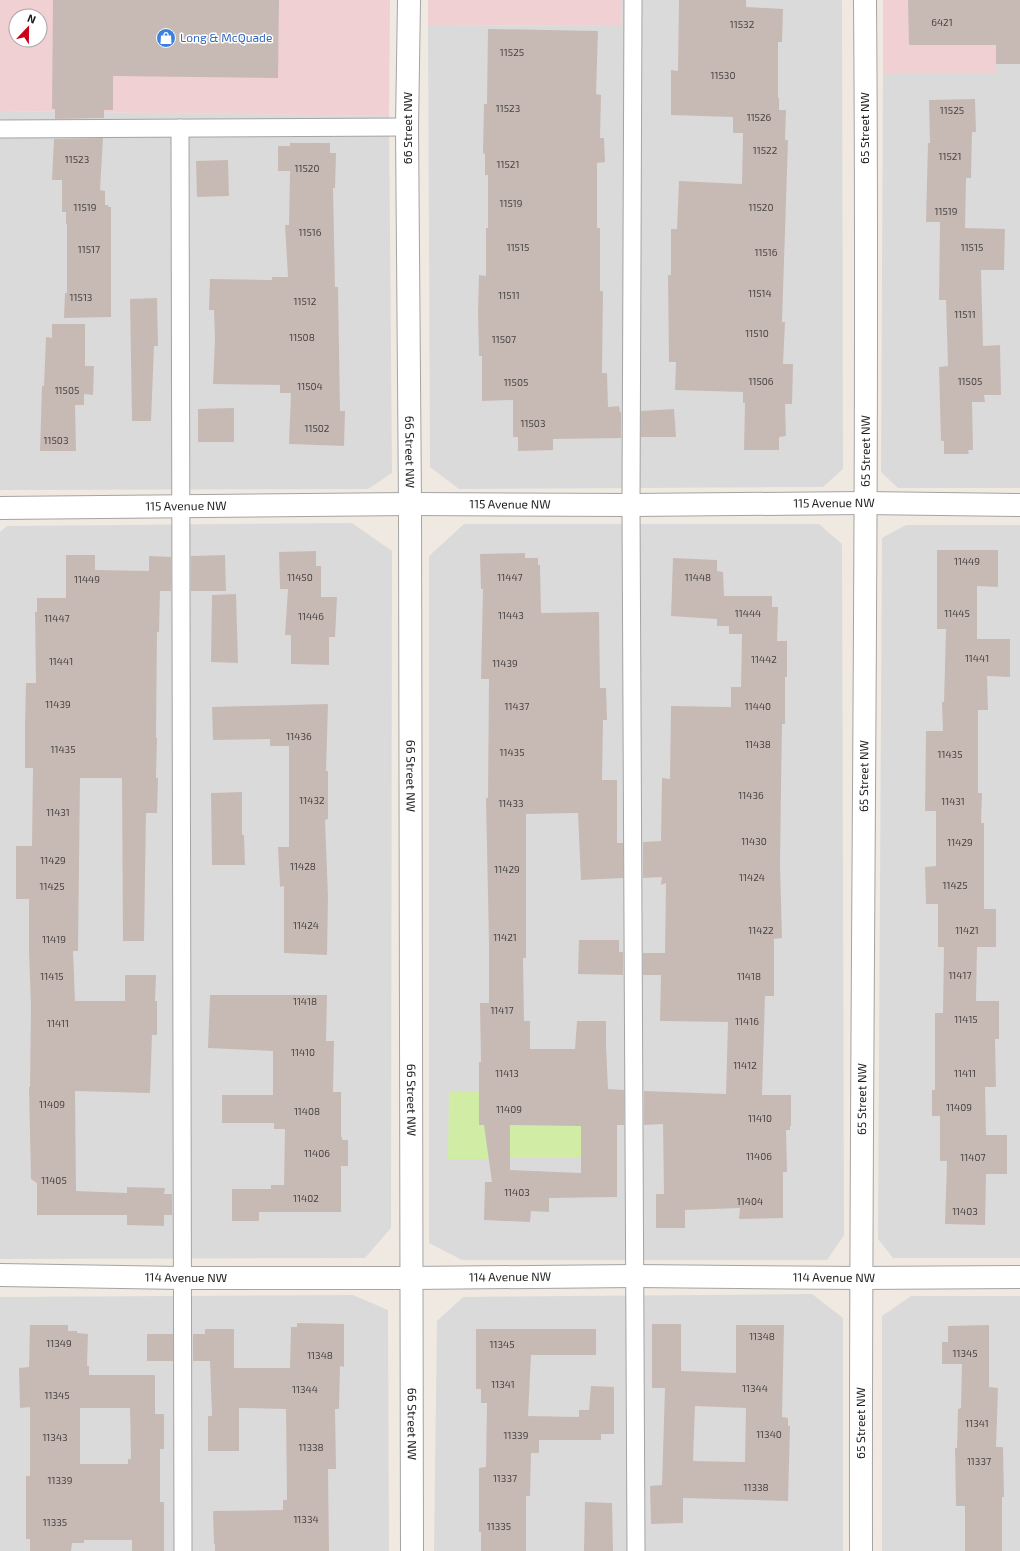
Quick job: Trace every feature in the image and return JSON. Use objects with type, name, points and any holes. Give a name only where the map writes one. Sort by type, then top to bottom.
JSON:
[{"type":"street","name":"66 Street NW","points":[[409,0],[407,128],[410,504],[412,1551]]},
{"type":"street","name":"65 Street NW","points":[[861,1551],[860,1278],[865,0]]},
{"type":"street","name":"115 Avenue NW","points":[[0,508],[410,504],[864,503],[1020,505]]},
{"type":"street","name":"114 Avenue NW","points":[[0,1275],[182,1278],[635,1276],[860,1278],[1020,1277]]},
{"type":"lane","points":[[633,0],[632,504],[636,1551]]},
{"type":"lane","points":[[180,128],[183,1551]]},
{"type":"lane","points":[[0,129],[407,128]]},
{"type":"shaded area","points":[[0,0],[390,0],[389,116],[0,111]]},
{"type":"shaded area","points":[[428,0],[622,0],[621,26],[428,25]]},
{"type":"shaded area","points":[[622,0],[842,0],[843,469],[823,487],[459,489],[430,467],[428,25],[621,26]]},
{"type":"shaded area","points":[[883,0],[996,0],[996,74],[883,74]]},
{"type":"shaded area","points":[[996,0],[1020,0],[1020,488],[898,488],[881,472],[883,74],[996,74]]},
{"type":"shaded area","points":[[0,111],[389,116],[392,473],[368,489],[0,490]]},
{"type":"shaded area","points":[[352,523],[392,551],[391,1228],[365,1258],[0,1259],[0,532],[7,526]]},
{"type":"shaded area","points":[[464,524],[819,524],[842,544],[844,1235],[827,1260],[462,1260],[429,1243],[429,556]]},
{"type":"shaded area","points":[[906,525],[1020,525],[1020,1258],[893,1258],[878,1239],[882,538]]},
{"type":"shaded area","points":[[812,1294],[843,1318],[843,1551],[434,1551],[437,1321],[463,1297]]},
{"type":"shaded area","points":[[353,1295],[388,1310],[389,1551],[0,1551],[0,1297]]},
{"type":"shaded area","points":[[911,1296],[1020,1296],[1020,1551],[882,1551],[882,1316]]},
{"type":"green space","points":[[449,1092],[479,1092],[479,1125],[539,1125],[584,1093],[591,1158],[448,1159]]},
{"type":"building","name":"Long & McQuade","points":[[53,0],[279,0],[278,78],[113,76],[113,110],[104,110],[104,118],[55,119],[55,109],[52,109]]},
{"type":"building","points":[[679,0],[746,0],[746,7],[783,9],[782,42],[778,42],[778,98],[779,110],[786,110],[785,140],[788,140],[782,322],[785,322],[783,364],[793,364],[792,404],[785,404],[786,436],[779,437],[779,450],[744,450],[745,403],[743,403],[743,392],[675,390],[676,362],[669,362],[668,275],[671,275],[671,229],[677,229],[679,181],[742,184],[743,133],[733,133],[733,117],[671,115],[671,70],[678,71]]},
{"type":"building","points":[[908,0],[1020,0],[1020,64],[996,64],[996,45],[909,45]]},
{"type":"building","points":[[488,29],[598,31],[596,94],[601,95],[600,138],[604,138],[605,162],[597,163],[597,228],[600,228],[600,291],[603,291],[602,373],[607,373],[608,407],[619,406],[621,412],[621,438],[553,439],[553,450],[518,451],[518,437],[513,437],[513,400],[482,401],[482,356],[479,356],[478,311],[479,275],[486,276],[486,228],[488,228],[488,175],[485,175],[485,154],[483,153],[484,104],[487,104]]},
{"type":"building","points":[[975,99],[976,132],[972,132],[971,178],[966,178],[965,228],[1005,229],[1004,270],[981,270],[983,346],[1000,345],[1001,395],[984,395],[985,402],[972,402],[973,450],[968,450],[969,454],[944,454],[944,441],[941,441],[939,367],[948,366],[946,300],[939,300],[940,222],[926,222],[928,143],[930,143],[929,100]]},
{"type":"building","points":[[103,138],[100,190],[105,191],[105,205],[109,205],[108,207],[111,207],[111,317],[64,318],[65,293],[67,293],[67,224],[66,212],[62,212],[62,180],[52,180],[54,139]]},
{"type":"building","points":[[290,143],[330,143],[330,153],[336,153],[335,188],[333,188],[335,287],[338,287],[340,411],[345,411],[344,446],[289,444],[291,393],[280,393],[280,385],[213,384],[215,339],[214,310],[209,310],[210,279],[272,280],[272,277],[288,277],[285,225],[289,225],[290,171],[278,171],[278,146],[290,146]]},
{"type":"building","points":[[228,160],[229,196],[197,197],[196,161]]},
{"type":"building","points":[[157,298],[158,346],[154,346],[151,421],[132,421],[130,299]]},
{"type":"building","points":[[52,324],[85,324],[85,366],[94,366],[93,395],[84,394],[84,405],[75,405],[76,451],[40,451],[42,386],[44,386],[46,337],[52,338]]},
{"type":"building","points":[[234,408],[234,442],[198,442],[198,409]]},
{"type":"building","points":[[674,409],[676,437],[641,437],[641,411]]},
{"type":"building","points":[[937,550],[998,550],[998,587],[977,586],[977,639],[1010,639],[1010,677],[987,676],[988,710],[978,710],[978,793],[982,793],[981,823],[984,823],[984,909],[996,909],[996,947],[977,947],[976,1001],[999,1001],[999,1039],[995,1039],[996,1087],[985,1087],[986,1135],[1007,1135],[1007,1174],[986,1174],[985,1225],[945,1224],[947,1161],[940,1161],[940,1116],[932,1116],[932,1090],[935,1090],[935,1013],[943,1013],[944,947],[938,947],[938,904],[926,904],[925,867],[936,866],[936,811],[925,811],[926,731],[943,731],[942,702],[944,702],[946,629],[937,629]]},
{"type":"building","points":[[316,551],[316,566],[321,566],[321,597],[337,597],[335,637],[329,637],[329,665],[291,664],[291,635],[285,635],[288,589],[280,589],[279,552]]},
{"type":"building","points":[[525,553],[525,558],[538,558],[538,565],[540,565],[541,613],[599,612],[600,688],[606,688],[607,720],[603,720],[602,780],[617,780],[617,843],[623,843],[623,878],[581,880],[578,813],[526,814],[526,958],[523,958],[524,1021],[530,1021],[530,1049],[575,1049],[577,1021],[606,1021],[608,1089],[624,1090],[624,1125],[617,1125],[617,1197],[549,1198],[549,1212],[531,1211],[530,1222],[484,1220],[485,1182],[492,1182],[484,1125],[479,1125],[479,1062],[481,1062],[480,1003],[489,1003],[486,798],[488,798],[489,679],[481,679],[483,589],[481,589],[480,554]],"holes":[[[510,1125],[581,1126],[581,1173],[510,1170]]]},
{"type":"building","points":[[66,555],[95,555],[95,570],[149,571],[149,556],[171,557],[171,591],[160,591],[159,632],[157,632],[157,813],[146,813],[144,941],[123,941],[122,778],[80,778],[78,951],[73,951],[75,1001],[125,1001],[125,975],[156,975],[155,1001],[157,1001],[157,1035],[152,1035],[150,1093],[75,1091],[76,1191],[127,1193],[127,1187],[165,1188],[164,1194],[172,1194],[172,1215],[164,1215],[164,1226],[127,1225],[127,1215],[37,1215],[37,1183],[31,1179],[29,1087],[31,1006],[29,899],[16,899],[16,846],[32,846],[33,768],[25,768],[25,726],[26,683],[36,683],[35,612],[37,612],[37,598],[66,598]]},
{"type":"building","points":[[225,555],[226,591],[191,591],[191,556]]},
{"type":"building","points":[[673,558],[717,560],[717,571],[723,572],[724,596],[772,596],[772,607],[778,607],[777,641],[787,641],[785,724],[782,724],[780,865],[782,938],[774,939],[774,996],[765,996],[762,1095],[791,1095],[791,1126],[790,1130],[786,1130],[787,1172],[783,1172],[783,1218],[739,1219],[740,1208],[685,1210],[685,1228],[656,1228],[656,1194],[664,1194],[663,1124],[644,1125],[644,1091],[726,1094],[728,1022],[660,1021],[661,975],[643,975],[643,953],[665,953],[666,883],[661,885],[662,877],[643,878],[643,842],[661,841],[662,778],[670,779],[671,706],[731,707],[731,687],[741,687],[742,634],[729,634],[729,626],[717,626],[717,619],[671,616]]},
{"type":"building","points":[[236,594],[238,663],[211,662],[212,595]]},
{"type":"building","points":[[328,704],[326,771],[328,771],[328,819],[325,820],[328,897],[327,955],[284,953],[284,886],[280,887],[278,847],[289,847],[289,746],[270,746],[270,739],[213,740],[212,707]]},
{"type":"building","points":[[242,792],[242,835],[244,835],[245,865],[212,865],[211,793]]},
{"type":"building","points":[[579,940],[619,940],[619,952],[623,952],[623,975],[578,974]]},
{"type":"building","points":[[210,995],[327,995],[326,1041],[334,1041],[333,1092],[341,1092],[341,1137],[342,1140],[348,1140],[348,1166],[341,1166],[341,1212],[259,1212],[259,1221],[232,1221],[232,1189],[271,1189],[271,1185],[284,1185],[285,1129],[274,1129],[274,1123],[222,1123],[222,1095],[273,1095],[273,1051],[208,1048]]},
{"type":"building","points":[[297,1323],[344,1324],[344,1367],[340,1366],[339,1409],[335,1409],[336,1469],[328,1469],[329,1551],[215,1551],[213,1511],[283,1510],[283,1500],[287,1500],[286,1409],[239,1408],[239,1451],[208,1451],[208,1416],[212,1416],[210,1361],[193,1361],[193,1334],[205,1334],[205,1329],[234,1329],[234,1368],[290,1368],[291,1327],[297,1327]]},
{"type":"building","points":[[652,1324],[681,1324],[681,1371],[736,1373],[736,1325],[784,1325],[782,1417],[788,1418],[788,1426],[790,1426],[788,1501],[683,1498],[683,1523],[651,1524],[650,1486],[662,1485],[665,1388],[652,1388]],"holes":[[[695,1406],[746,1408],[745,1462],[693,1461]]]},
{"type":"building","points":[[30,1325],[68,1325],[68,1331],[77,1331],[77,1333],[88,1334],[87,1366],[89,1366],[89,1375],[155,1375],[155,1414],[164,1414],[164,1449],[160,1449],[160,1502],[164,1502],[164,1551],[132,1551],[132,1540],[84,1540],[84,1543],[72,1543],[71,1551],[30,1551],[30,1539],[26,1539],[26,1476],[30,1476],[30,1407],[20,1408],[19,1368],[29,1367]],"holes":[[[80,1408],[130,1408],[131,1459],[128,1459],[128,1464],[80,1464]]]},
{"type":"building","points":[[989,1325],[989,1387],[998,1388],[996,1447],[1003,1447],[1004,1497],[1002,1497],[1002,1551],[965,1551],[965,1506],[956,1506],[955,1448],[957,1448],[958,1409],[961,1408],[962,1364],[942,1364],[942,1342],[948,1342],[948,1326]]},
{"type":"building","points":[[476,1329],[596,1329],[596,1355],[531,1355],[528,1416],[579,1417],[579,1410],[589,1410],[591,1386],[614,1387],[614,1434],[601,1434],[601,1440],[539,1440],[539,1453],[531,1453],[530,1496],[526,1496],[526,1551],[481,1551],[481,1532],[479,1532],[479,1468],[486,1467],[487,1403],[481,1403],[481,1389],[476,1389]]},
{"type":"building","points":[[147,1334],[173,1334],[173,1361],[147,1361]]},
{"type":"building","points":[[585,1502],[612,1503],[613,1551],[584,1551]]},
{"type":"place","name":"Long & McQuade","points":[[166,38]]}]
